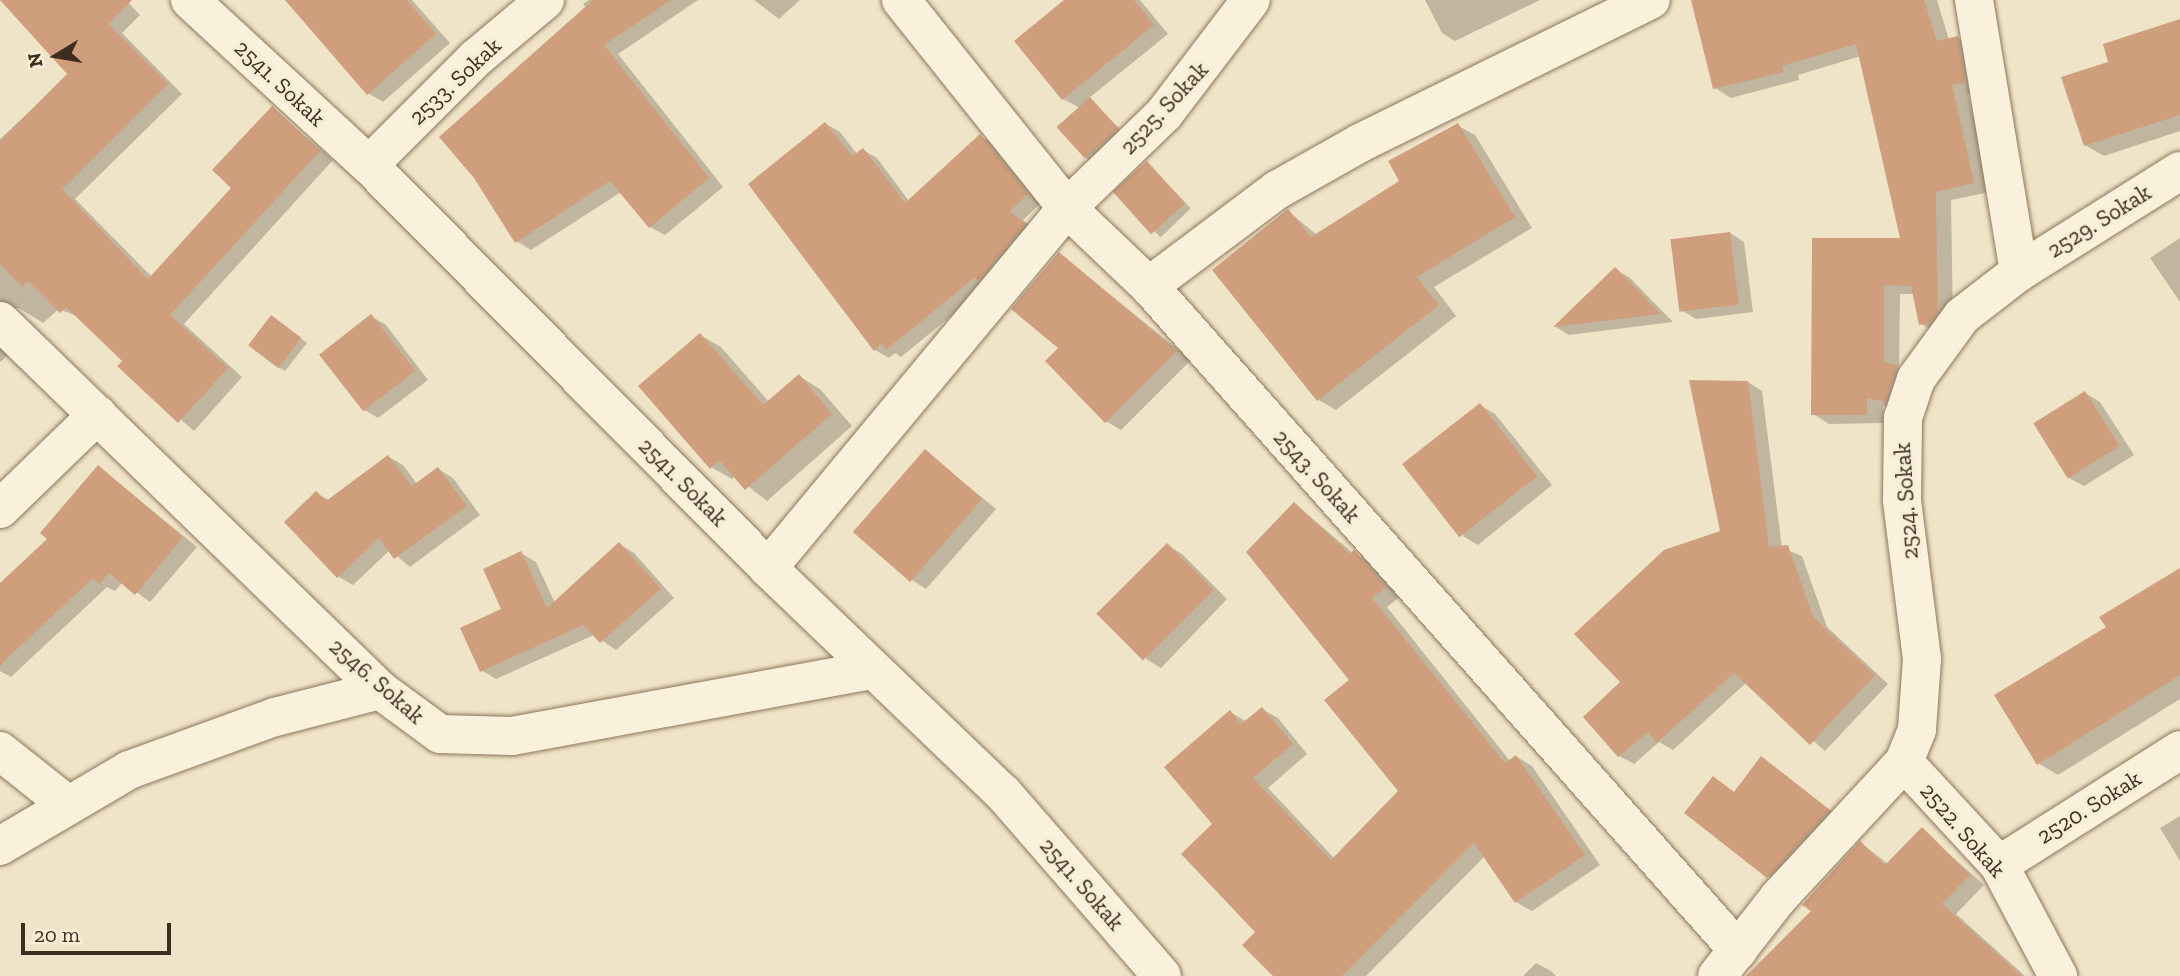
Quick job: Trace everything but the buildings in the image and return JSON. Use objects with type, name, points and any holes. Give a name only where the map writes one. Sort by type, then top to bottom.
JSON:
[{"type":"street","name":"2541. Sokak","points":[[190,0],[369,164],[768,568],[1003,793],[1162,976]]},
{"type":"street","name":"2533. Sokak","points":[[369,164],[476,58],[545,0]]},
{"type":"street","name":"2543. Sokak","points":[[901,0],[1067,208],[1149,286],[1727,963]]},
{"type":"street","name":"2525. Sokak","points":[[768,568],[1067,208],[1164,114],[1251,0]]},
{"type":"street","points":[[1149,286],[1277,190],[1360,143],[1651,0]]},
{"type":"street","points":[[1974,0],[2019,272]]},
{"type":"street","name":"2529. Sokak","points":[[2019,272],[2180,171]]},
{"type":"street","name":"2524. Sokak","points":[[1727,963],[1779,897],[1904,762],[1922,702],[1922,659],[1902,501],[1903,418],[1916,379],[1962,316],[2019,272]]},
{"type":"street","name":"2546. Sokak","points":[[0,321],[380,690],[440,734],[512,736],[872,670]]},
{"type":"street","points":[[0,509],[98,414]]},
{"type":"street","points":[[0,846],[129,770],[275,717],[380,690]]},
{"type":"street","name":"2520. Sokak","points":[[1999,865],[2180,750]]},
{"type":"street","points":[[0,751],[68,805]]},
{"type":"street","name":"2522. Sokak","points":[[1904,762],[1999,865],[2058,976]]}]
